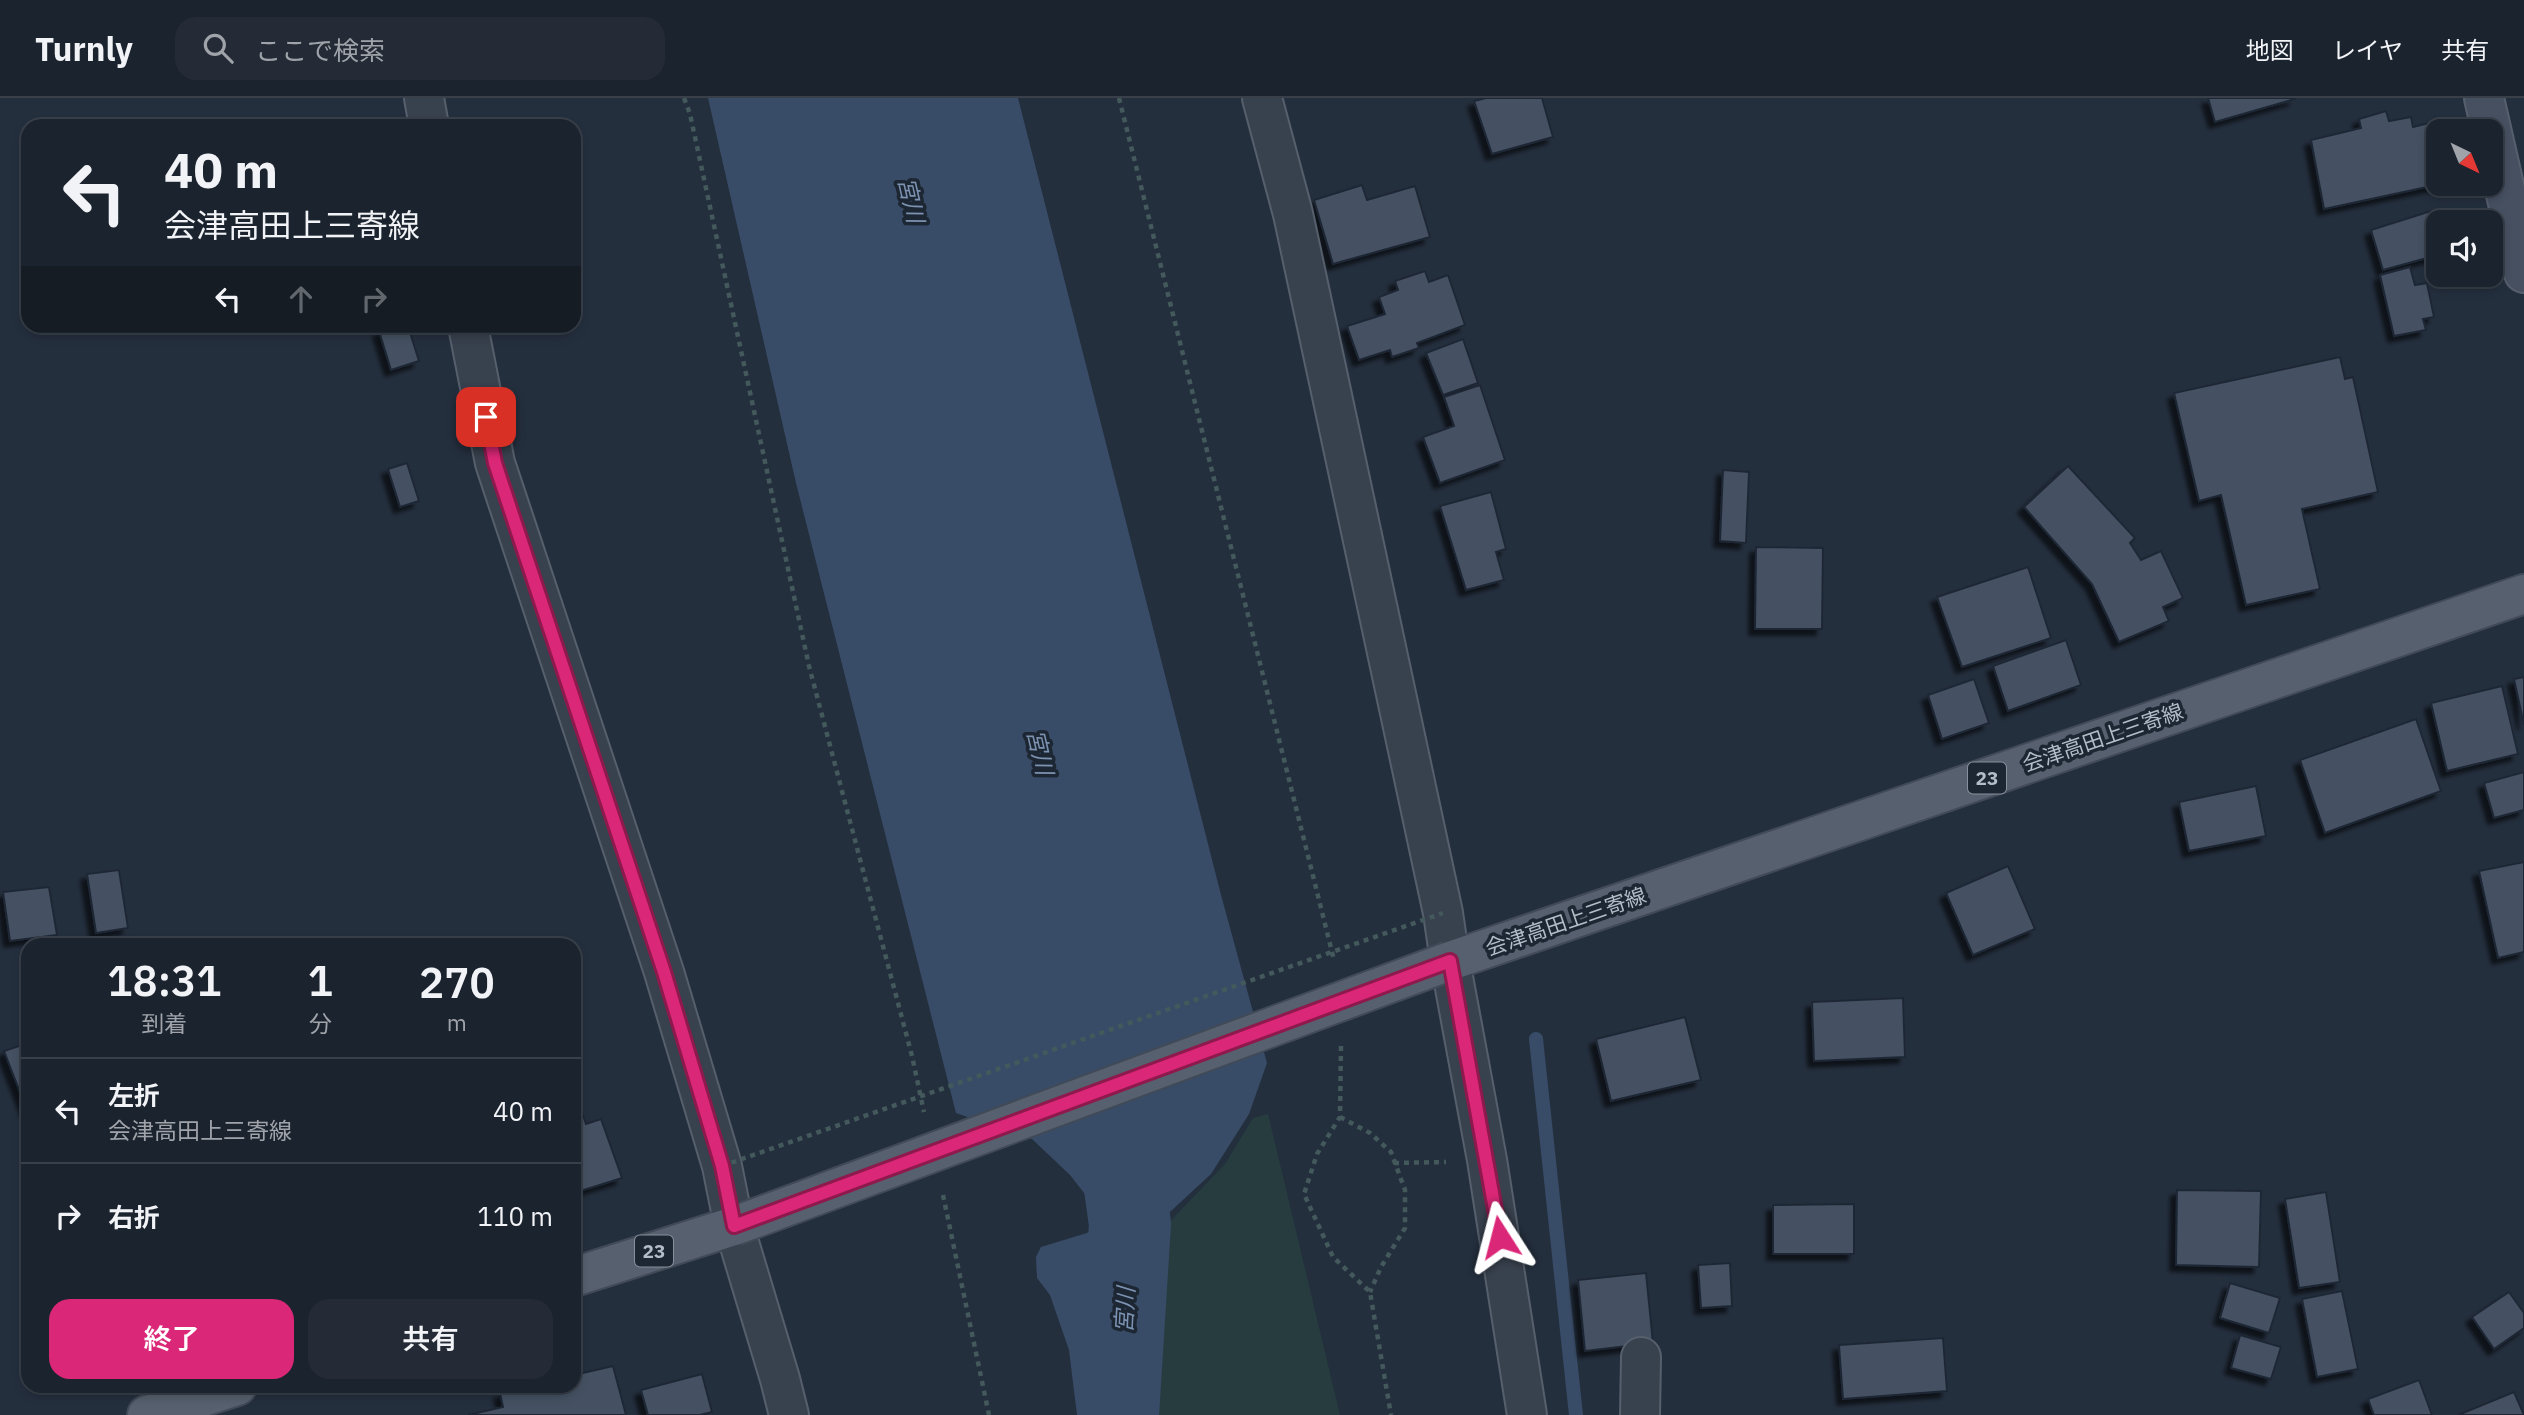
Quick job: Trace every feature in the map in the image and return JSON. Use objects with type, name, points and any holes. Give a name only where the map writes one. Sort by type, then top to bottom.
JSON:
[{"type":"main road","name":"会津高田上三寄線","points":[[581,1275],[734,1226],[1450,961],[2524,594]]},
{"type":"main road","points":[[147,1415],[215,1393]]},
{"type":"street","points":[[424,98],[428,119]]},
{"type":"street","points":[[1262,98],[1296,227],[1443,913],[1487,1160],[1527,1415]]},
{"type":"street","points":[[2484,98],[2524,273]]},
{"type":"street","points":[[469,333],[495,463],[664,972],[722,1166],[734,1226],[789,1415]]},
{"type":"street","points":[[1640,1415],[1641,1357]]},
{"type":"path","points":[[684,98],[690,114],[809,666],[912,1056],[927,1124]]},
{"type":"path","points":[[1119,98],[1335,966]]},
{"type":"path","points":[[722,1166],[1443,913]]},
{"type":"path","points":[[1341,1040],[1340,1117],[1317,1154],[1304,1194],[1333,1257],[1370,1292]]},
{"type":"path","points":[[1340,1117],[1370,1133],[1391,1152],[1405,1191],[1405,1228],[1381,1267],[1370,1292],[1391,1415]]},
{"type":"path","points":[[942,1192],[989,1415]]},
{"type":"green space","points":[[1268,1114],[1340,1415],[1131,1415],[1113,1288],[1121,1268],[1159,1233],[1225,1164],[1253,1118]]},
{"type":"water","points":[[708,98],[1018,98],[1221,895],[1267,1063],[1249,1114],[1211,1174],[1107,1270],[1105,1295],[1126,1415],[1077,1415],[1069,1350],[1050,1295],[1037,1278],[1036,1257],[1041,1247],[1087,1233],[1096,1226],[1097,1214],[1092,1203],[1070,1175],[1032,1139],[956,1113],[796,483]]},
{"type":"building","points":[[1486,98],[1542,98],[1553,137],[1492,154],[1474,101]]},
{"type":"building","points":[[2208,98],[2295,98],[2295,99],[2215,122]]},
{"type":"building","points":[[2386,111],[2389,121],[2411,117],[2413,127],[2426,124],[2426,187],[2324,209],[2311,140],[2361,128],[2359,119]]},
{"type":"building","points":[[1362,185],[1367,200],[1415,186],[1430,237],[1333,264],[1314,200]]},
{"type":"building","points":[[2426,213],[2426,258],[2383,270],[2371,230]]},
{"type":"building","points":[[2410,267],[2415,285],[2426,283],[2434,317],[2423,319],[2426,330],[2394,336],[2380,275]]},
{"type":"building","points":[[1425,271],[1429,282],[1448,275],[1465,325],[1417,343],[1419,348],[1392,357],[1390,350],[1359,360],[1347,326],[1385,314],[1379,297],[1398,290],[1395,281]]},
{"type":"building","points":[[380,333],[410,333],[419,361],[391,370]]},
{"type":"building","points":[[1463,339],[1478,383],[1443,395],[1426,353]]},
{"type":"building","points":[[2340,357],[2345,379],[2353,377],[2378,492],[2302,509],[2320,589],[2246,605],[2221,495],[2199,501],[2174,393]]},
{"type":"building","points":[[1480,385],[1505,460],[1440,483],[1423,437],[1454,426],[1444,397]]},
{"type":"building","points":[[407,463],[419,501],[400,507],[388,469]]},
{"type":"building","points":[[2068,466],[2135,538],[2130,543],[2141,560],[2161,551],[2183,598],[2163,607],[2169,621],[2119,642],[2092,584],[2024,507]]},
{"type":"building","points":[[1723,470],[1749,472],[1746,543],[1720,541]]},
{"type":"building","points":[[1491,492],[1506,549],[1496,552],[1504,580],[1466,590],[1440,506]]},
{"type":"building","points":[[1756,547],[1823,548],[1822,629],[1755,629]]},
{"type":"building","points":[[2028,567],[2051,638],[1962,667],[1937,597]]},
{"type":"building","points":[[2066,640],[2081,685],[2008,711],[1993,666]]},
{"type":"building","points":[[2524,677],[2524,725],[2514,679]]},
{"type":"building","points":[[1974,679],[1989,723],[1942,739],[1928,695]]},
{"type":"building","points":[[2502,686],[2518,754],[2447,771],[2431,703]]},
{"type":"building","points":[[2416,719],[2441,791],[2325,833],[2300,760]]},
{"type":"building","points":[[2524,772],[2524,810],[2494,818],[2484,783]]},
{"type":"building","points":[[2256,786],[2266,836],[2189,851],[2179,802]]},
{"type":"building","points":[[2524,862],[2524,952],[2498,958],[2479,871]]},
{"type":"building","points":[[2008,866],[2035,929],[1973,955],[1946,893]]},
{"type":"building","points":[[119,870],[128,928],[96,933],[87,874]]},
{"type":"building","points":[[49,887],[57,935],[10,941],[3,892]]},
{"type":"building","points":[[1903,998],[1905,1057],[1814,1061],[1812,1002]]},
{"type":"building","points":[[1685,1017],[1701,1080],[1611,1101],[1596,1039]]},
{"type":"building","points":[[21,1045],[21,1095],[4,1051]]},
{"type":"building","points":[[581,1109],[586,1124],[601,1119],[622,1178],[581,1191]]},
{"type":"building","points":[[2177,1190],[2261,1191],[2259,1267],[2176,1265]]},
{"type":"building","points":[[2326,1192],[2340,1282],[2299,1288],[2285,1199]]},
{"type":"building","points":[[1854,1204],[1854,1254],[1773,1254],[1773,1205]]},
{"type":"building","points":[[1730,1263],[1732,1306],[1701,1308],[1698,1265]]},
{"type":"building","points":[[1646,1273],[1653,1343],[1585,1351],[1578,1280]]},
{"type":"building","points":[[2230,1283],[2280,1298],[2269,1333],[2220,1318]]},
{"type":"building","points":[[2342,1291],[2358,1369],[2317,1377],[2302,1299]]},
{"type":"building","points":[[2509,1292],[2524,1313],[2524,1328],[2494,1349],[2472,1317]]},
{"type":"building","points":[[2240,1335],[2281,1347],[2271,1379],[2231,1368]]},
{"type":"building","points":[[1943,1338],[1947,1391],[1843,1399],[1839,1345]]},
{"type":"building","points":[[613,1366],[626,1415],[468,1415],[503,1407],[500,1393],[581,1393],[581,1373]]},
{"type":"building","points":[[702,1374],[712,1412],[700,1415],[648,1415],[641,1390]]},
{"type":"building","points":[[2419,1380],[2432,1415],[2374,1415],[2368,1399]]},
{"type":"building","points":[[2514,1392],[2524,1415],[2458,1415]]},
{"type":"waterway","points":[[1536,1039],[1576,1415]]},
{"type":"waterway","name":"宮川","points":[[1118,1137],[1130,1224],[1118,1415]]},
{"type":"route","points":[[486,417],[495,463],[664,972],[722,1166],[734,1226],[1450,961],[1500,1237]]}]
